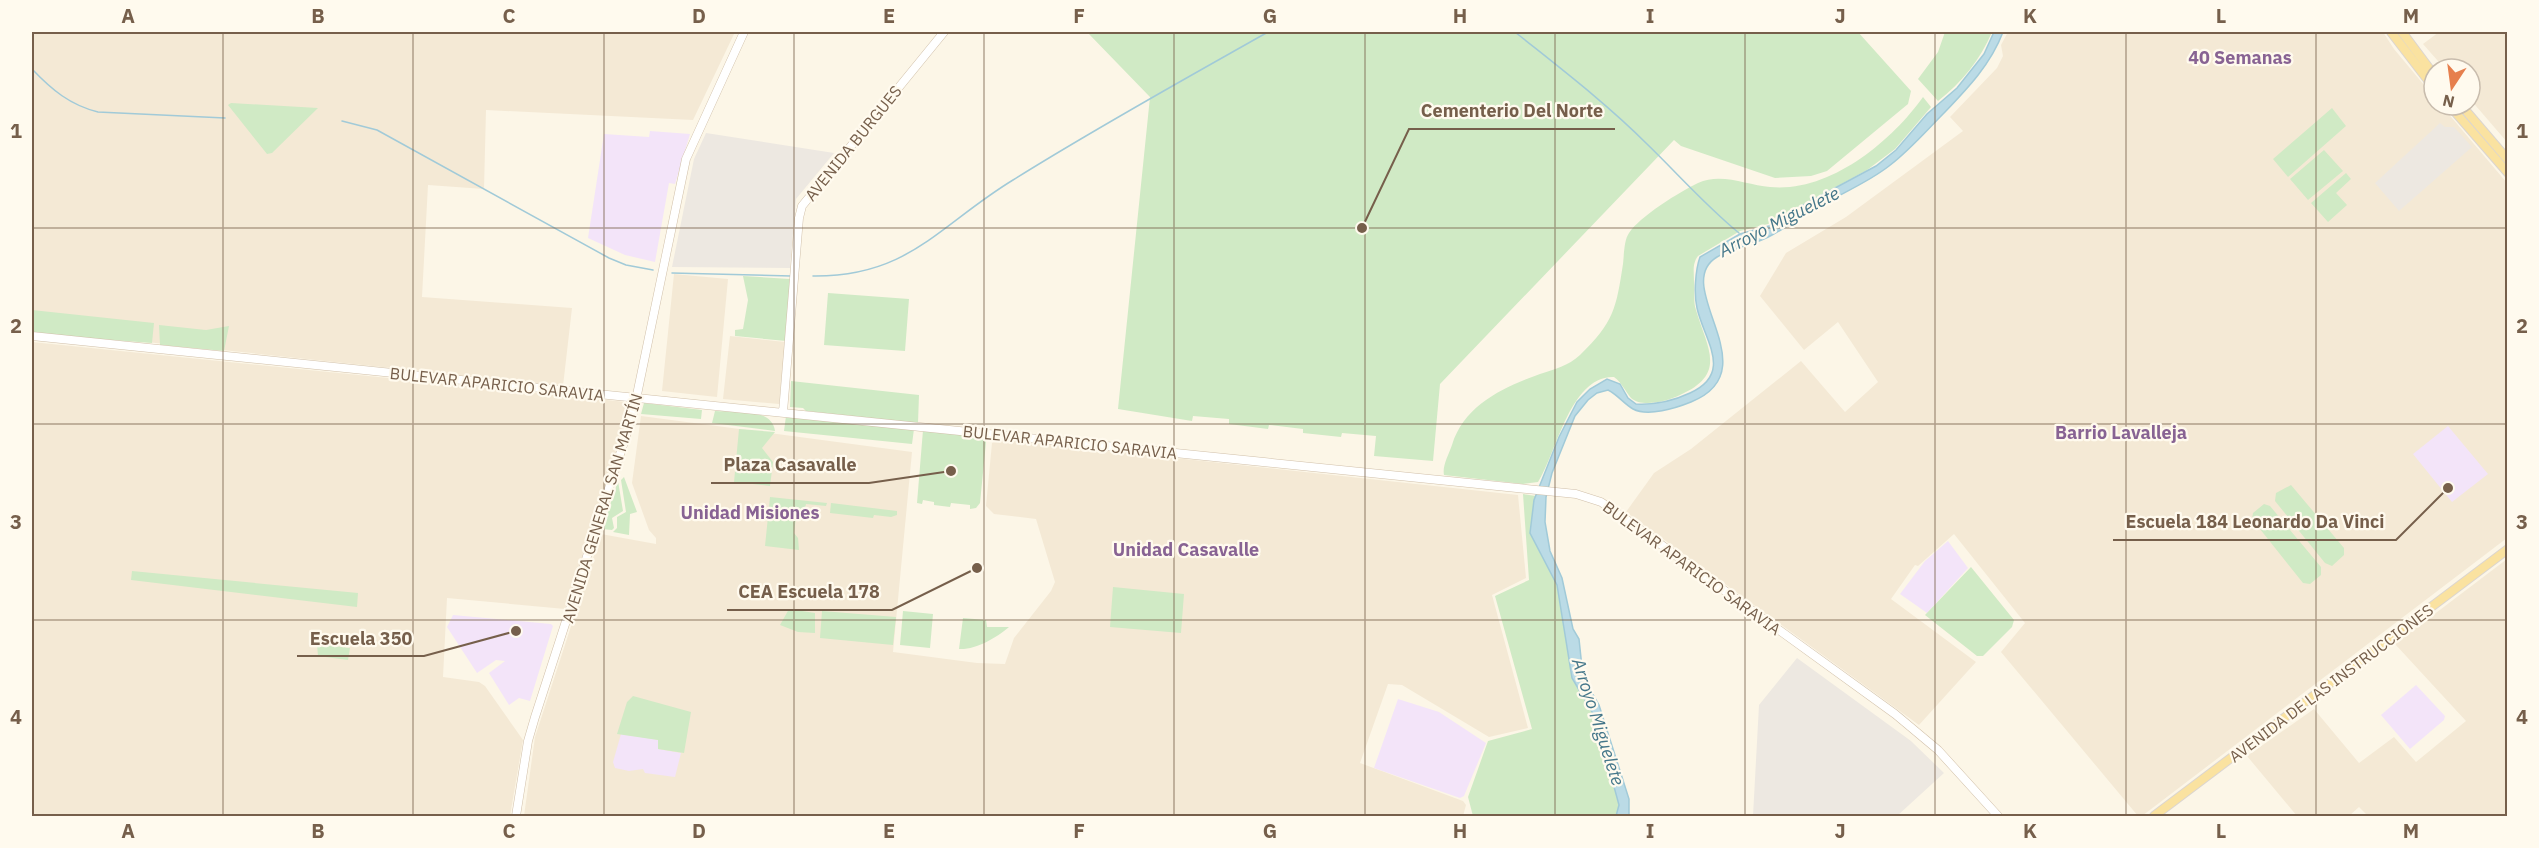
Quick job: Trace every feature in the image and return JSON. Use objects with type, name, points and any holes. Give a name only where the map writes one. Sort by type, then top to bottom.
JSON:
[{"type":"main road","points":[[2391,32],[2422,72]]},
{"type":"main road","points":[[2402,32],[2422,59]]},
{"type":"main road","points":[[2459,117],[2508,173]]},
{"type":"main road","points":[[2471,117],[2508,160]]},
{"type":"main road","name":"AVENIDA DE LAS INSTRUCCIONES","points":[[2154,816],[2508,549]]},
{"type":"street","name":"AVENIDA GENERAL SAN MARTÍN","points":[[516,816],[528,741],[637,398],[686,159],[744,32]]},
{"type":"street","name":"AVENIDA BURGUES","points":[[783,412],[799,218],[802,206],[944,32]]},
{"type":"street","name":"BULEVAR APARICIO SARAVIA","points":[[32,336],[1564,492],[1590,497],[1616,512],[1895,714],[1938,750],[1998,816]]},
{"type":"shaded area","points":[[32,32],[735,32],[693,120],[486,110],[484,189],[428,185],[422,297],[572,308],[563,386],[32,330]]},
{"type":"shaded area","points":[[2008,32],[2383,32],[2422,83],[2422,117],[2451,117],[2507,183],[2507,538],[2142,816],[2138,816],[2001,652],[2025,623],[1954,534],[1918,566],[1915,565],[1891,599],[1976,662],[1919,725],[1626,512],[1654,473],[1691,449],[1801,361],[1845,412],[1878,382],[1838,322],[1804,350],[1760,296],[1786,253],[1846,217],[1963,131],[1950,117],[1997,68],[2003,56],[2001,45]]},
{"type":"shaded area","points":[[2439,32],[2507,32],[2507,142],[2482,113],[2482,57],[2434,57],[2423,44]]},
{"type":"shaded area","points":[[2440,123],[2445,127],[2454,127],[2472,147],[2399,211],[2375,183]]},
{"type":"shaded area","points":[[650,131],[690,134],[675,184],[669,183],[655,262],[625,255],[588,238],[604,134],[649,137]]},
{"type":"shaded area","points":[[706,133],[834,153],[796,199],[790,268],[672,267],[694,159]]},
{"type":"shaded area","points":[[674,274],[728,279],[717,397],[662,391]]},
{"type":"shaded area","points":[[730,336],[785,342],[779,404],[723,399]]},
{"type":"shaded area","points":[[32,342],[626,402],[629,411],[565,609],[447,598],[443,677],[479,682],[485,686],[523,740],[510,816],[32,816]]},
{"type":"shaded area","points":[[641,416],[912,452],[893,652],[977,663],[1005,664],[1014,638],[1051,591],[1055,582],[1036,519],[994,514],[986,506],[992,443],[999,439],[1518,495],[1526,578],[1492,595],[1528,728],[1489,737],[1402,685],[1388,684],[1360,763],[1463,801],[1466,805],[1463,816],[524,816],[535,737],[601,534],[656,544],[656,538],[649,530],[632,483]]},
{"type":"shaded area","points":[[2448,426],[2488,474],[2452,502],[2413,454]]},
{"type":"shaded area","points":[[1948,541],[1968,568],[1927,613],[1900,594],[1925,561]]},
{"type":"shaded area","points":[[2507,559],[2507,816],[2368,816],[2359,807],[2349,816],[2297,816],[2247,756],[2314,709],[2359,763],[2394,737],[2416,762],[2466,721],[2395,644]]},
{"type":"shaded area","points":[[453,615],[553,626],[530,701],[519,698],[509,705],[489,673],[505,661],[496,660],[477,673],[447,627]]},
{"type":"shaded area","points":[[1797,658],[1911,741],[1944,773],[1897,816],[1872,814],[1870,816],[1753,816],[1759,705]]},
{"type":"shaded area","points":[[2416,685],[2445,716],[2444,720],[2410,749],[2381,715]]},
{"type":"shaded area","points":[[1398,699],[1439,712],[1486,743],[1464,796],[1460,798],[1374,768]]},
{"type":"shaded area","points":[[621,734],[659,740],[658,749],[681,753],[675,777],[645,773],[643,769],[629,771],[615,768],[613,762]]},
{"type":"green space","points":[[1087,32],[1858,32],[1911,91],[1908,104],[1827,171],[1811,176],[1775,178],[1681,146],[1674,140],[1440,384],[1433,461],[1374,456],[1376,436],[1342,433],[1341,437],[1303,433],[1303,429],[1269,425],[1268,429],[1229,424],[1229,419],[1193,416],[1192,421],[1118,409],[1150,97]]},
{"type":"green space","points":[[1945,32],[1992,32],[1970,70],[1938,101],[1918,79],[1938,52]]},
{"type":"green space","points":[[1923,97],[1931,107],[1895,149],[1867,170],[1768,224],[1740,231],[1698,256],[1694,268],[1695,304],[1710,359],[1709,369],[1695,387],[1669,399],[1642,403],[1631,398],[1614,377],[1599,380],[1586,389],[1575,402],[1538,482],[1523,484],[1444,475],[1445,464],[1458,431],[1476,408],[1487,399],[1513,385],[1571,362],[1600,333],[1607,324],[1615,304],[1627,236],[1651,212],[1681,192],[1707,180],[1725,179],[1770,187],[1792,187],[1814,182],[1836,173],[1876,147],[1910,114]]},
{"type":"green space","points":[[231,103],[318,108],[272,153],[267,154],[228,105]]},
{"type":"green space","points":[[2332,108],[2346,126],[2288,177],[2273,159]]},
{"type":"green space","points":[[2324,150],[2343,171],[2308,200],[2290,179]]},
{"type":"green space","points":[[2346,173],[2351,179],[2336,193],[2347,205],[2328,222],[2311,203]]},
{"type":"green space","points":[[743,276],[790,279],[786,341],[735,336],[735,330],[743,329],[748,300]]},
{"type":"green space","points":[[828,293],[909,299],[905,351],[824,345]]},
{"type":"green space","points":[[32,310],[154,323],[152,343],[32,334]]},
{"type":"green space","points":[[159,325],[206,330],[229,326],[224,351],[160,345]]},
{"type":"green space","points":[[791,381],[919,395],[918,423],[806,411],[803,408],[790,407]]},
{"type":"green space","points":[[644,403],[702,410],[701,419],[641,414]]},
{"type":"green space","points":[[715,411],[759,414],[772,423],[775,431],[712,423]]},
{"type":"green space","points":[[786,416],[914,429],[912,444],[784,431]]},
{"type":"green space","points":[[739,429],[775,432],[762,448],[773,462],[770,486],[734,482]]},
{"type":"green space","points":[[923,430],[984,437],[986,442],[980,503],[976,508],[970,509],[970,505],[951,503],[950,507],[934,505],[934,502],[923,500],[922,504],[917,503]]},
{"type":"green space","points":[[624,477],[637,512],[630,514],[629,535],[613,532],[617,528],[617,517],[626,512],[621,480]]},
{"type":"green space","points":[[618,481],[623,511],[612,518],[614,528],[612,530],[602,529]]},
{"type":"green space","points":[[2291,485],[2344,548],[2344,555],[2332,566],[2325,563],[2275,501],[2276,493]]},
{"type":"green space","points":[[1523,494],[1536,496],[1530,533],[1557,585],[1572,678],[1595,717],[1619,805],[1616,816],[1473,816],[1468,797],[1488,741],[1532,729],[1495,596],[1529,580]]},
{"type":"green space","points":[[770,497],[827,503],[826,506],[806,504],[803,517],[796,517],[794,533],[798,538],[799,550],[765,546]]},
{"type":"green space","points":[[831,503],[897,511],[897,515],[891,517],[874,515],[873,518],[830,513]]},
{"type":"green space","points":[[2264,504],[2270,506],[2321,567],[2321,575],[2310,584],[2303,583],[2252,519],[2253,513]]},
{"type":"green space","points":[[1971,567],[2014,620],[2012,627],[1983,656],[1977,656],[1925,615]]},
{"type":"green space","points":[[132,571],[358,593],[357,607],[131,580]]},
{"type":"green space","points":[[1113,587],[1184,594],[1181,633],[1110,627]]},
{"type":"green space","points":[[789,609],[815,613],[815,633],[798,632],[780,625]]},
{"type":"green space","points":[[822,611],[896,617],[893,645],[820,638]]},
{"type":"green space","points":[[903,611],[933,614],[930,648],[900,645]]},
{"type":"green space","points":[[963,618],[986,620],[987,627],[1009,627],[972,648],[959,649]]},
{"type":"green space","points":[[317,644],[350,648],[348,660],[318,656]]},
{"type":"green space","points":[[633,696],[691,712],[684,753],[658,749],[658,740],[617,734],[627,702]]},
{"type":"water","name":"Arroyo Miguelete","points":[[1994,32],[2003,32],[1992,55],[1978,75],[1897,160],[1871,178],[1772,235],[1717,257],[1705,270],[1704,287],[1722,350],[1722,370],[1713,388],[1691,402],[1662,411],[1646,412],[1633,409],[1608,390],[1597,393],[1588,400],[1575,416],[1552,473],[1546,497],[1545,522],[1550,551],[1562,578],[1573,629],[1579,639],[1583,677],[1599,705],[1629,799],[1629,816],[1616,816],[1619,805],[1595,717],[1572,678],[1557,585],[1530,533],[1534,500],[1559,437],[1577,402],[1590,389],[1607,379],[1620,384],[1628,398],[1636,404],[1670,400],[1690,393],[1703,385],[1711,376],[1713,355],[1696,303],[1696,276],[1700,257],[1740,234],[1769,226],[1876,166],[1896,150],[1927,114],[1957,88],[1984,54]]},
{"type":"waterway","points":[[813,276],[846,274],[874,268],[899,258],[1044,161],[1268,32]]},
{"type":"waterway","name":"Arroyo Miguelete","points":[[1515,32],[1615,114],[1739,233]]},
{"type":"waterway","points":[[32,69],[62,96],[98,112],[225,118]]},
{"type":"waterway","points":[[342,121],[377,130],[609,258],[626,265],[653,270]]},
{"type":"waterway","points":[[672,273],[791,276]]},
{"type":"place","name":"Cementerio Del Norte","points":[[1362,228]]},
{"type":"place","name":"Plaza Casavalle","points":[[951,471]]},
{"type":"place","name":"Escuela 184 Leonardo Da Vinci","points":[[2448,488]]},
{"type":"place","name":"CEA Escuela 178","points":[[977,568]]},
{"type":"place","name":"Escuela 350","points":[[516,631]]},
{"type":"district","name":"40 Semanas","points":[[2240,58]]},
{"type":"district","name":"Barrio Lavalleja","points":[[2121,433]]},
{"type":"district","name":"Unidad Misiones","points":[[750,513]]},
{"type":"district","name":"Unidad Casavalle","points":[[1186,550]]}]
